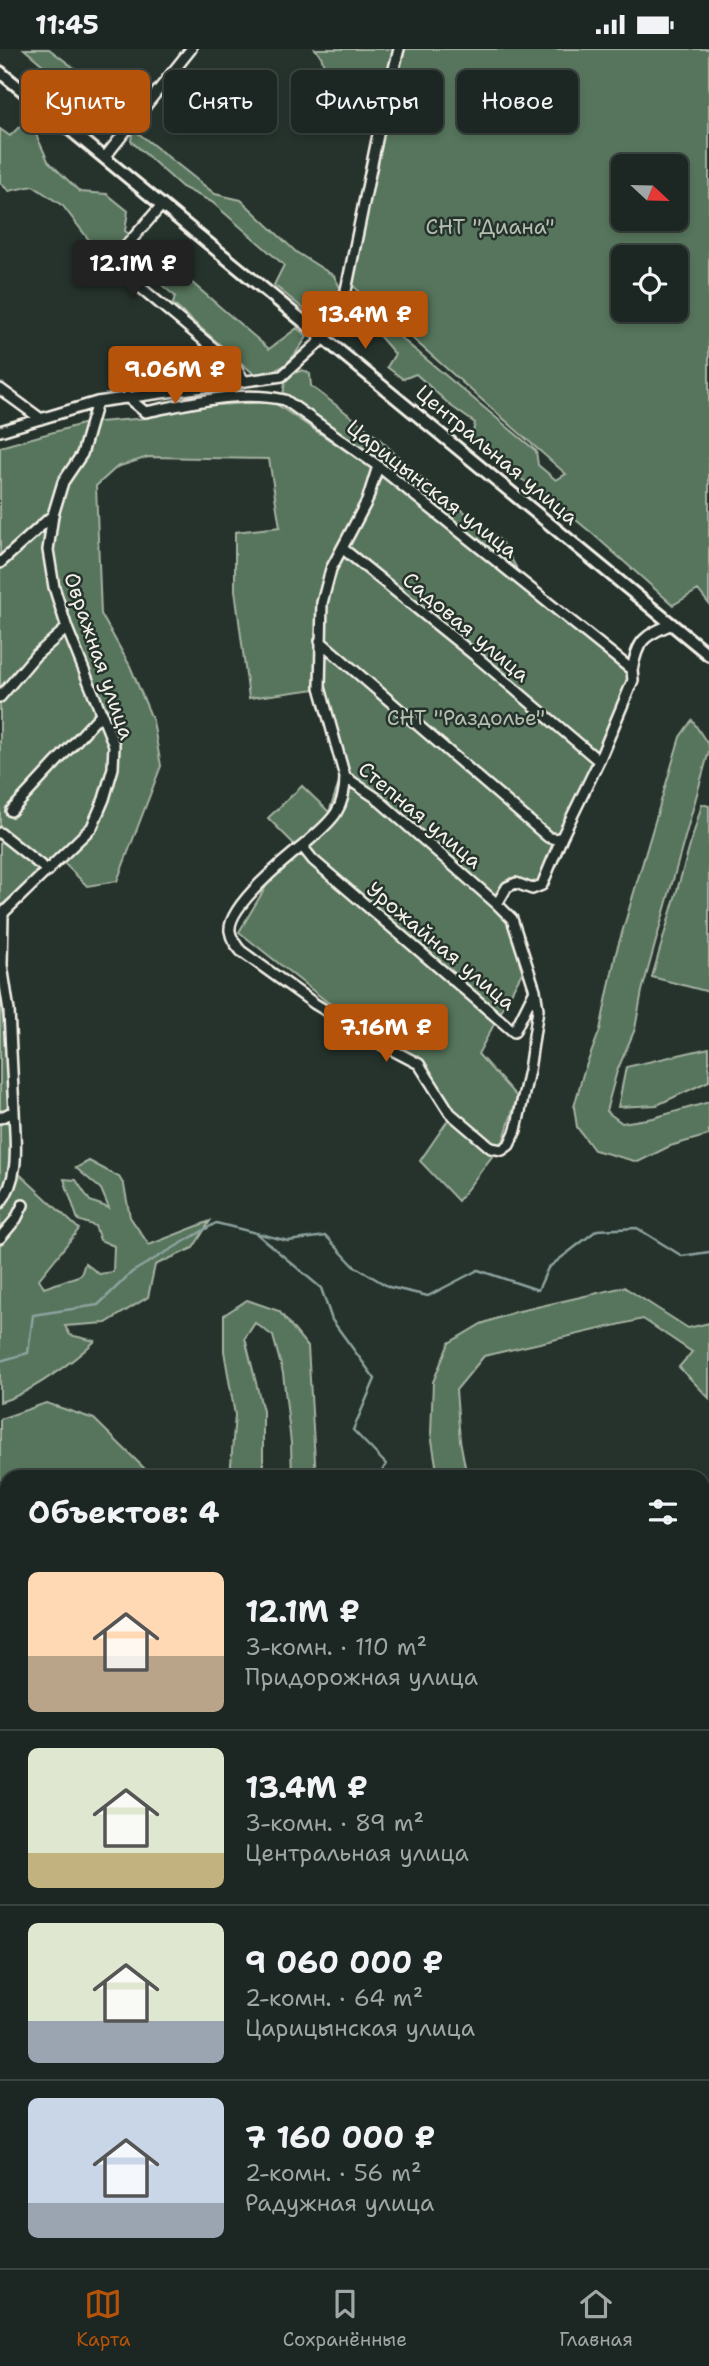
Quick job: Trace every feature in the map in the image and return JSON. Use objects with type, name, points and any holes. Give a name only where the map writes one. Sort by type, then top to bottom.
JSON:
[{"type":"street","points":[[105,157],[191,49]]},
{"type":"street","points":[[0,431],[97,402],[282,376],[325,337],[343,305],[381,120],[399,49]]},
{"type":"street","name":"Центральная улица","points":[[0,72],[709,655]]},
{"type":"street","points":[[162,205],[126,246],[118,264],[134,282],[234,366],[244,381]]},
{"type":"street","points":[[0,389],[41,419]]},
{"type":"street","name":"Царицынская улица","points":[[127,397],[145,412],[235,397],[269,396],[285,400],[378,467],[632,670]]},
{"type":"street","name":"Овражная улица","points":[[1,916],[92,827],[113,768],[114,745],[67,628],[54,587],[48,550],[53,515],[63,482],[82,454],[97,402]]},
{"type":"street","name":"Степная улица","points":[[378,467],[367,501],[331,569],[322,603],[320,687],[345,777],[375,797],[497,904]]},
{"type":"street","points":[[0,563],[53,515]]},
{"type":"street","name":"Садовая улица","points":[[342,548],[599,761]]},
{"type":"street","points":[[497,904],[507,887],[516,883],[532,889],[542,885],[599,761],[632,680],[637,648],[650,633],[671,624]]},
{"type":"street","points":[[0,697],[35,656],[67,628]]},
{"type":"street","points":[[320,641],[548,837],[562,837]]},
{"type":"street","points":[[11,811],[102,713]]},
{"type":"street","points":[[345,777],[345,798],[334,816],[260,883],[233,917],[229,929],[241,951],[315,1004],[419,1064],[450,1113],[491,1148],[502,1150],[509,1145],[516,1131],[529,1070],[538,1009],[535,990]]},
{"type":"street","points":[[0,833],[48,871]]},
{"type":"street","name":"Урожайная улица","points":[[305,843],[305,851],[313,860],[514,1032],[535,990],[512,919],[497,904]]},
{"type":"street","points":[[0,1203],[10,1191],[16,1167],[15,1111],[9,1011],[2,965],[1,916]]},
{"type":"street","points":[[0,1118],[15,1111]]},
{"type":"street","points":[[0,1238],[16,1219],[23,1205]]},
{"type":"green space","points":[[24,49],[49,49],[77,70],[49,70]]},
{"type":"green space","name":"СНТ \"Диана\"","points":[[315,49],[709,49],[709,604],[698,590],[673,605],[545,494],[515,475],[485,446],[471,440],[475,423],[451,406],[416,374],[403,379],[387,367],[395,354],[362,316],[371,313],[536,451],[538,465],[556,480],[566,474],[344,278],[374,133],[443,133],[443,70],[328,70]]},
{"type":"green space","points":[[19,127],[21,133],[35,133],[48,161],[80,192],[107,194],[128,211],[125,231],[190,281],[269,349],[297,328],[307,337],[291,360],[281,368],[254,374],[173,304],[175,296],[122,252],[96,249],[63,206],[33,186],[9,191],[0,183],[0,129],[10,136]]},
{"type":"green space","points":[[132,133],[138,133],[215,194],[241,200],[296,252],[334,276],[344,295],[328,318],[315,318],[274,285],[284,265],[212,202],[182,187],[131,141]]},
{"type":"green space","points":[[303,370],[310,374],[311,386],[374,434],[418,475],[501,541],[516,567],[505,566],[283,395],[286,376]]},
{"type":"green space","name":"СНТ \"Раздолье\"","points":[[273,402],[386,478],[633,679],[536,886],[510,878],[495,907],[513,925],[517,950],[525,967],[478,1054],[517,1097],[503,1142],[458,1201],[420,1161],[455,1110],[429,1070],[409,1052],[326,1001],[239,932],[268,883],[301,851],[268,818],[302,786],[329,812],[341,777],[315,689],[249,698],[235,590],[235,532],[280,527],[269,459],[148,457],[117,467],[96,486],[101,614],[130,666],[153,721],[161,766],[117,881],[87,886],[56,855],[0,907],[0,447],[86,423],[147,418],[194,406]]},
{"type":"green space","points":[[692,720],[709,746],[709,751],[642,991],[635,1029],[617,1071],[606,1111],[622,1123],[653,1118],[709,1102],[709,1135],[670,1146],[638,1162],[594,1150],[577,1127],[574,1107],[600,1030],[616,953],[680,737]]},
{"type":"green space","points":[[702,804],[709,806],[709,992],[652,977]]},
{"type":"green space","points":[[0,1001],[6,1032],[14,1169],[79,1229],[39,1279],[44,1288],[81,1275],[85,1263],[99,1274],[113,1272],[114,1246],[100,1240],[95,1226],[78,1220],[64,1179],[76,1180],[90,1201],[109,1208],[101,1189],[76,1168],[89,1161],[119,1177],[124,1185],[130,1217],[149,1245],[210,1221],[193,1248],[155,1265],[148,1297],[106,1323],[65,1326],[70,1335],[95,1341],[50,1376],[24,1392],[0,1402]]},
{"type":"green space","points":[[709,1048],[709,1081],[657,1105],[618,1107],[626,1067]]},
{"type":"green space","points":[[624,1287],[688,1328],[709,1323],[709,1398],[679,1367],[692,1352],[643,1319],[484,1356],[456,1390],[466,1470],[437,1470],[431,1434],[433,1382],[449,1343],[481,1324],[515,1312]]},
{"type":"green space","points":[[247,1300],[279,1311],[308,1347],[316,1470],[292,1470],[283,1373],[273,1336],[255,1323],[245,1338],[263,1411],[263,1470],[231,1470],[235,1415],[224,1351],[224,1315]]},
{"type":"green space","points":[[46,1403],[94,1419],[145,1470],[0,1470],[0,1419]]},
{"type":"waterway","points":[[0,1361],[28,1353],[33,1315],[98,1305],[132,1272],[216,1223],[288,1241],[326,1236],[354,1266],[389,1287],[428,1296],[478,1270],[538,1290],[548,1268],[597,1230],[637,1228],[682,1256],[709,1252]]},
{"type":"waterway","points":[[257,1234],[321,1288],[332,1320],[375,1379],[353,1430],[386,1464],[383,1470]]}]
